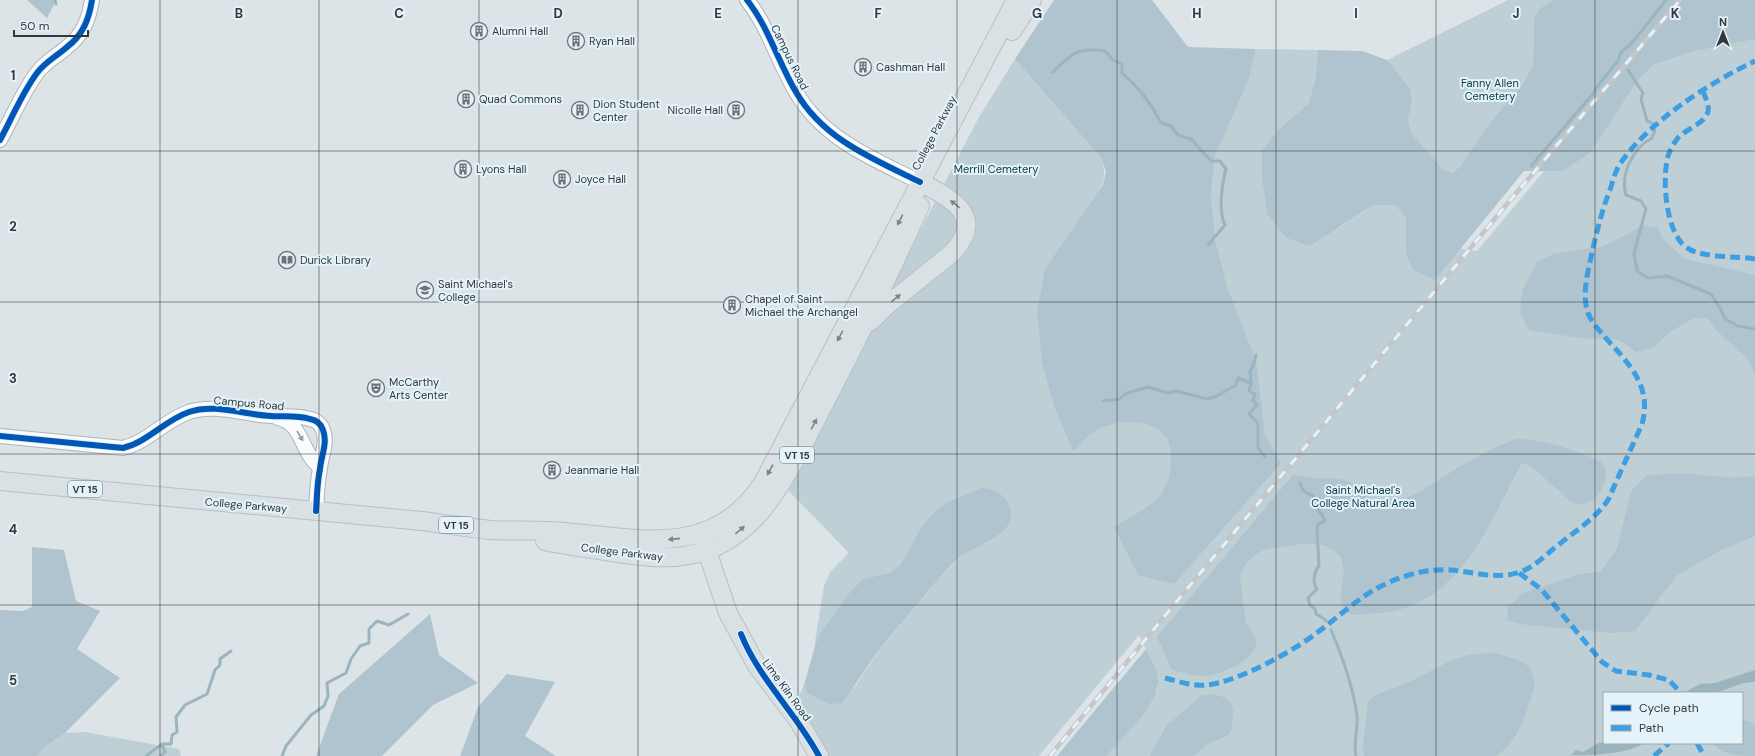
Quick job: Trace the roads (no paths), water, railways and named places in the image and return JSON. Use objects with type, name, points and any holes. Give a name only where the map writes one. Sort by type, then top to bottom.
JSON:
[{"type":"main road","name":"College Parkway","points":[[491,530],[547,542],[639,557],[674,558],[712,548],[727,541],[746,526],[768,502],[802,447],[859,336],[892,252],[924,184],[1016,0]]},
{"type":"main road","name":"College Parkway","points":[[924,184],[1032,0]]},
{"type":"main road","points":[[859,336],[886,306],[959,246],[966,229],[966,219],[963,211],[957,205],[924,184]]},
{"type":"main road","name":"College Parkway","points":[[0,481],[316,511],[491,530],[552,531],[657,540],[680,538],[707,531],[737,512],[756,493],[892,252]]},
{"type":"main road","points":[[892,252],[907,269],[926,273]]},
{"type":"main road","name":"Lime Kiln Road","points":[[707,531],[728,613],[758,666],[798,720],[819,756]]},
{"type":"street","points":[[0,140],[37,72],[46,63],[67,48],[78,37],[88,18],[92,0]]},
{"type":"street","name":"Campus Road","points":[[747,0],[764,26],[795,91],[813,115],[827,130],[843,142],[867,156],[924,184]]},
{"type":"street","name":"Campus Road","points":[[0,436],[123,448],[134,445],[182,415],[198,410],[211,409],[270,416],[309,418],[316,420],[320,424],[323,430],[324,443],[316,511]]},
{"type":"street","name":"Campus Road","points":[[270,416],[284,419],[293,425],[311,458],[320,468]]},
{"type":"waterway","points":[[55,0],[56,4]]},
{"type":"waterway","points":[[1531,166],[1592,95],[1618,61],[1621,52],[1631,44],[1666,0]]},
{"type":"waterway","points":[[1053,72],[1065,60],[1076,53],[1088,50],[1105,51],[1113,60],[1122,64],[1122,73],[1144,96],[1161,123],[1171,126],[1178,135],[1191,139],[1211,161],[1220,161],[1226,169],[1222,189],[1221,205],[1225,225],[1208,245]]},
{"type":"waterway","points":[[1628,70],[1643,93],[1641,99],[1647,121],[1652,123],[1655,130],[1652,138],[1645,142],[1634,155],[1630,162],[1625,179],[1626,195],[1641,201],[1646,209],[1634,253],[1637,271],[1648,278],[1667,276],[1711,294],[1725,319],[1738,326],[1755,329]]},
{"type":"waterway","points":[[1256,355],[1250,371],[1251,383],[1249,391],[1255,394],[1253,400],[1257,405],[1249,414],[1258,423],[1258,448],[1265,457]]},
{"type":"waterway","points":[[1103,401],[1119,399],[1127,393],[1148,387],[1168,393],[1176,391],[1207,399],[1215,397],[1236,385],[1238,378],[1251,383]]},
{"type":"waterway","points":[[1300,483],[1304,491],[1313,495],[1315,506],[1325,521],[1318,524],[1317,530],[1319,566],[1314,580],[1317,589],[1308,598],[1310,605],[1315,609],[1316,614],[1326,621]]},
{"type":"waterway","points":[[282,756],[286,746],[311,715],[324,706],[328,696],[327,683],[346,673],[351,659],[360,646],[369,643],[369,629],[377,621],[389,625],[408,614]]},
{"type":"waterway","points":[[1331,630],[1340,651],[1353,693],[1357,716],[1355,746],[1356,756]]},
{"type":"waterway","points":[[146,756],[162,744],[171,744],[172,735],[177,732],[176,717],[185,705],[207,694],[215,670],[220,665],[220,659],[231,651]]},
{"type":"waterway","points":[[161,756],[165,752],[162,744]]},
{"type":"railway","points":[[1050,756],[1507,204],[1680,0]]},
{"type":"place","name":"Alumni Hall","points":[[479,31]]},
{"type":"place","name":"Ryan Hall","points":[[576,41]]},
{"type":"place","name":"Cashman Hall","points":[[863,67]]},
{"type":"place","name":"Quad Commons","points":[[466,99]]},
{"type":"place","name":"Dion Student Center","points":[[580,110]]},
{"type":"place","name":"Nicolle Hall","points":[[736,110]]},
{"type":"place","name":"Lyons Hall","points":[[463,169]]},
{"type":"place","name":"Joyce Hall","points":[[562,179]]},
{"type":"place","name":"Durick Library","points":[[287,260]]},
{"type":"place","name":"Saint Michael's College","points":[[425,290]]},
{"type":"place","name":"Chapel of Saint Michael the Archangel","points":[[732,305]]},
{"type":"place","name":"McCarthy Arts Center","points":[[376,388]]},
{"type":"place","name":"Jeanmarie Hall","points":[[552,470]]},
{"type":"park label","name":"Fanny Allen Cemetery","points":[[1490,89]]},
{"type":"park label","name":"Merrill Cemetery","points":[[996,169]]},
{"type":"park label","name":"Saint Michael's College Natural Area","points":[[1363,496]]}]
